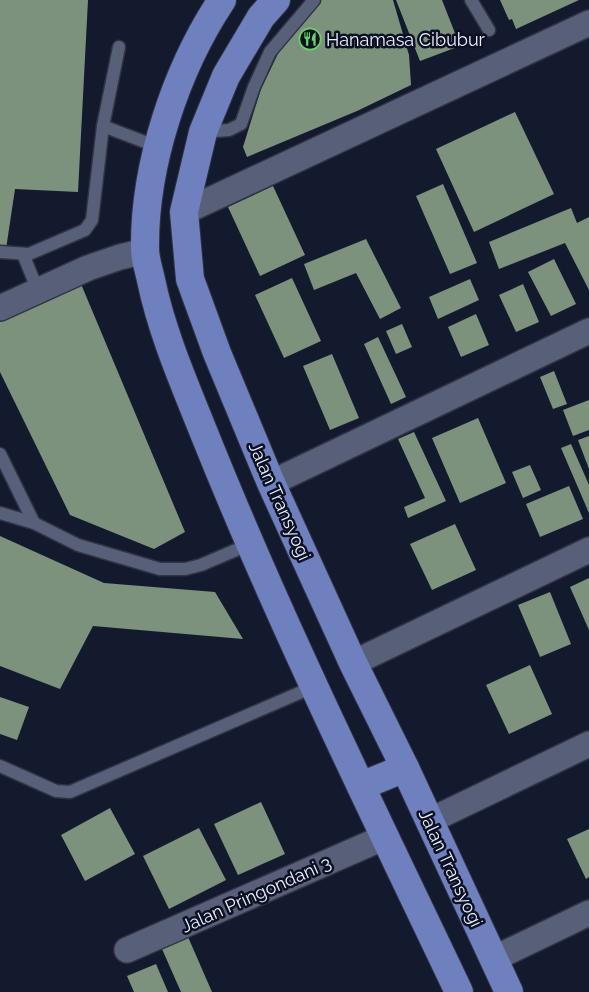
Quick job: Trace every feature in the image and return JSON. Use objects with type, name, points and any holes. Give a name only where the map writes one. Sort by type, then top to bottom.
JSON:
[{"type":"highway","points":[[222,0],[193,51],[175,92],[158,147],[147,204],[144,251],[154,294],[169,342],[250,544],[313,687],[385,837],[455,991]]},
{"type":"highway","name":"Jalan Transyogi","points":[[276,0],[261,17],[226,76],[203,132],[184,212],[190,279],[217,353],[271,483],[353,663],[405,768],[509,992]]},
{"type":"highway","points":[[361,786],[405,768]]},
{"type":"street","points":[[184,212],[589,23]]},
{"type":"street","points":[[0,308],[96,265],[144,251]]},
{"type":"street","points":[[271,483],[589,331]]},
{"type":"street","points":[[353,663],[589,550]]},
{"type":"street","points":[[429,821],[589,744]]},
{"type":"street","name":"Jalan Pringondani 3","points":[[127,950],[385,837]]},
{"type":"street","points":[[493,959],[589,913]]},
{"type":"lane","points":[[203,132],[229,130],[240,124],[270,52],[314,0]]},
{"type":"lane","points":[[470,0],[489,30]]},
{"type":"lane","points":[[0,252],[30,254],[85,230],[92,220],[103,126],[118,48]]},
{"type":"lane","points":[[103,126],[158,147]]},
{"type":"lane","points":[[24,254],[38,291]]},
{"type":"lane","points":[[0,454],[34,523]]},
{"type":"lane","points":[[0,513],[34,523],[78,545],[160,570],[185,569],[201,565],[250,544]]},
{"type":"lane","points":[[0,766],[56,791],[70,792],[313,687]]},
{"type":"building","points":[[0,0],[88,0],[78,192],[15,189],[6,249],[0,248]]},
{"type":"building","points":[[316,0],[393,0],[409,55],[411,85],[357,111],[247,157],[243,147],[261,89],[286,37]]},
{"type":"building","points":[[396,0],[442,0],[460,46],[420,61]]},
{"type":"building","points":[[500,0],[579,0],[516,29],[512,19],[509,20]]},
{"type":"building","points":[[515,112],[554,194],[474,232],[436,149]]},
{"type":"building","points":[[443,184],[477,263],[450,274],[416,196]]},
{"type":"building","points":[[273,186],[305,255],[260,276],[228,207]]},
{"type":"building","points":[[571,208],[577,223],[589,217],[589,290],[565,243],[499,269],[489,242]]},
{"type":"building","points":[[366,239],[401,308],[380,319],[356,273],[314,290],[304,264]]},
{"type":"building","points":[[554,259],[576,304],[551,316],[528,272]]},
{"type":"building","points":[[292,278],[321,341],[284,358],[255,295]]},
{"type":"building","points":[[470,279],[479,300],[438,319],[429,297]]},
{"type":"building","points":[[81,284],[185,532],[154,549],[70,515],[0,372],[0,319]]},
{"type":"building","points":[[523,284],[539,322],[516,332],[499,295]]},
{"type":"building","points":[[476,314],[489,345],[461,357],[448,327]]},
{"type":"building","points":[[402,324],[412,347],[396,354],[386,331]]},
{"type":"building","points":[[378,337],[406,397],[391,404],[364,344]]},
{"type":"building","points":[[332,354],[359,418],[330,430],[303,366]]},
{"type":"building","points":[[554,371],[567,404],[553,409],[540,377]]},
{"type":"building","points":[[589,400],[589,430],[573,436],[563,410]]},
{"type":"building","points":[[478,418],[506,483],[460,503],[432,438]]},
{"type":"building","points":[[414,432],[446,501],[408,518],[404,507],[425,498],[398,439]]},
{"type":"building","points":[[589,436],[589,469],[578,440]]},
{"type":"building","points":[[571,444],[589,485],[589,513],[561,448]]},
{"type":"building","points":[[530,465],[541,490],[523,498],[512,472]]},
{"type":"building","points":[[569,486],[583,519],[540,537],[526,504]]},
{"type":"building","points":[[455,524],[476,570],[432,590],[410,544]]},
{"type":"building","points":[[0,536],[104,583],[215,592],[243,639],[93,626],[60,689],[0,666]]},
{"type":"building","points":[[589,578],[589,630],[570,587]]},
{"type":"building","points":[[550,592],[571,644],[540,657],[518,605]]},
{"type":"building","points":[[530,665],[552,714],[509,734],[486,685]]},
{"type":"building","points":[[0,697],[29,707],[17,740],[0,734]]},
{"type":"building","points":[[261,802],[285,854],[238,875],[214,824]]},
{"type":"building","points":[[110,808],[135,854],[85,881],[61,835]]},
{"type":"building","points":[[199,828],[226,880],[169,909],[143,856]]},
{"type":"building","points":[[589,829],[589,877],[586,879],[567,839]]},
{"type":"building","points":[[188,937],[212,992],[181,992],[162,949]]},
{"type":"building","points":[[156,964],[168,992],[134,992],[127,976]]},
{"type":"place","name":"Hanamasa Cibubur","points":[[310,39]]}]
